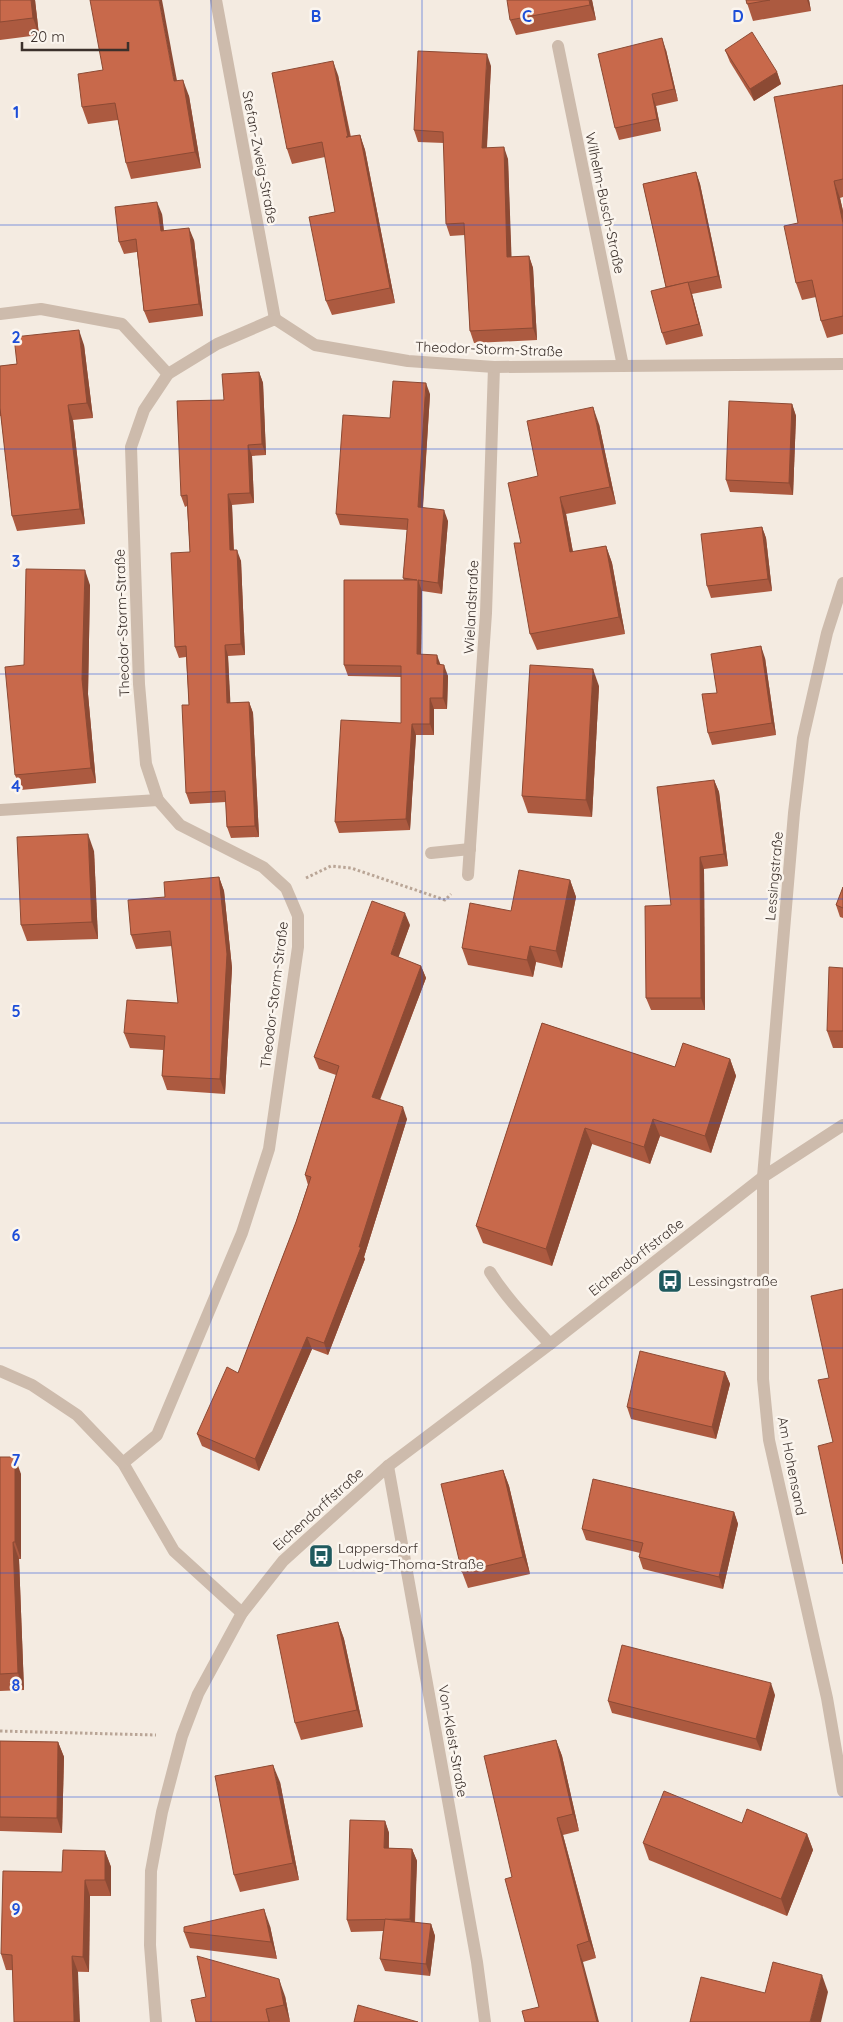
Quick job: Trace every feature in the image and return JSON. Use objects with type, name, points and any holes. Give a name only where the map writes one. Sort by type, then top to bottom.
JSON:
[{"type":"street","name":"Stefan-Zweig-Straße","points":[[216,0],[275,320]]},
{"type":"street","name":"Wilhelm-Busch-Straße","points":[[558,46],[624,366]]},
{"type":"street","points":[[0,314],[40,309],[122,324],[168,374]]},
{"type":"street","name":"Theodor-Storm-Straße","points":[[123,1463],[157,1435],[242,1233],[269,1149],[298,947],[298,916],[286,888],[262,867],[180,825],[158,800],[146,764],[139,684],[131,447],[144,410],[168,374],[217,344],[275,320],[314,345],[408,361],[494,367],[843,364]]},
{"type":"street","name":"Wielandstraße","points":[[468,875],[486,613],[494,367]]},
{"type":"street","name":"Lessingstraße","points":[[763,1177],[794,813],[803,738],[827,633],[843,583]]},
{"type":"street","points":[[0,810],[158,800]]},
{"type":"street","points":[[431,853],[470,849]]},
{"type":"street","points":[[763,1177],[843,1125]]},
{"type":"street","name":"Eichendorffstraße","points":[[156,2022],[150,1945],[151,1872],[162,1812],[182,1736],[198,1694],[242,1613],[283,1561],[388,1466],[550,1344],[763,1177]]},
{"type":"street","name":"Am Hohensand","points":[[763,1177],[764,1379],[769,1440],[827,1698],[843,1791]]},
{"type":"street","points":[[490,1272],[522,1315],[550,1344]]},
{"type":"street","points":[[0,1371],[32,1385],[77,1416],[123,1463],[174,1551],[242,1613]]},
{"type":"street","name":"Von-Kleist-Straße","points":[[388,1466],[477,1962],[485,2022]]},
{"type":"path","points":[[331,866],[351,868],[445,900],[468,875]]},
{"type":"path","points":[[0,1731],[182,1736]]},
{"type":"building","points":[[0,0],[31,0],[33,18],[0,22]]},
{"type":"building","points":[[90,0],[159,0],[174,81],[183,80],[195,152],[126,163],[115,103],[82,107],[78,74],[103,70]]},
{"type":"building","points":[[507,0],[589,0],[590,5],[510,20]]},
{"type":"building","points":[[746,0],[770,0],[747,4]]},
{"type":"building","points":[[752,32],[777,72],[750,89],[725,50]]},
{"type":"building","points":[[662,38],[674,89],[652,94],[657,119],[615,128],[598,54]]},
{"type":"building","points":[[418,51],[487,54],[482,148],[504,147],[507,257],[529,256],[533,328],[470,331],[464,223],[446,224],[443,132],[414,130]]},
{"type":"building","points":[[333,61],[348,137],[360,135],[390,288],[326,301],[309,217],[335,212],[322,142],[287,149],[272,73]]},
{"type":"building","points":[[843,85],[843,179],[834,181],[843,223],[843,316],[821,321],[812,280],[796,283],[784,226],[798,223],[774,97]]},
{"type":"building","points":[[696,172],[718,276],[666,287],[643,184]]},
{"type":"building","points":[[157,202],[161,231],[189,228],[199,304],[144,311],[136,239],[119,242],[115,207]]},
{"type":"building","points":[[688,282],[699,324],[662,333],[651,291]]},
{"type":"building","points":[[79,330],[87,403],[68,405],[80,509],[12,516],[0,408],[0,366],[17,364],[14,337]]},
{"type":"building","points":[[259,372],[262,444],[248,445],[250,493],[228,494],[230,550],[237,550],[241,644],[225,645],[227,703],[249,702],[255,826],[227,827],[225,791],[186,793],[182,705],[189,705],[186,646],[175,647],[171,553],[190,552],[187,495],[181,496],[177,401],[224,400],[222,374]]},
{"type":"building","points":[[393,381],[426,383],[418,507],[444,510],[438,583],[418,580],[417,654],[437,655],[437,664],[444,665],[443,698],[430,698],[430,724],[412,724],[406,819],[335,822],[341,720],[401,723],[401,666],[344,665],[344,580],[417,580],[403,578],[408,519],[336,514],[343,415],[390,418]]},
{"type":"building","points":[[729,401],[792,404],[789,483],[726,480]]},
{"type":"building","points":[[593,407],[610,487],[560,497],[570,552],[606,546],[619,617],[530,634],[514,543],[521,543],[508,483],[538,476],[527,421]]},
{"type":"building","points":[[762,527],[768,579],[707,586],[701,534]]},
{"type":"building","points":[[26,569],[85,570],[82,679],[91,768],[15,775],[5,667],[24,665]]},
{"type":"building","points":[[761,646],[772,723],[708,733],[702,694],[717,693],[711,654]]},
{"type":"building","points":[[530,665],[593,669],[586,800],[522,796]]},
{"type":"building","points":[[714,780],[724,854],[700,857],[701,998],[646,998],[645,906],[671,905],[657,787]]},
{"type":"building","points":[[88,834],[92,922],[21,925],[17,837]]},
{"type":"building","points":[[519,870],[570,880],[556,951],[530,946],[527,960],[462,948],[470,903],[511,911]]},
{"type":"building","points":[[219,877],[227,954],[220,1079],[162,1076],[165,1036],[124,1033],[127,1000],[178,1003],[170,931],[131,935],[128,900],[165,897],[164,882]]},
{"type":"building","points":[[843,887],[843,908],[836,905]]},
{"type":"building","points":[[372,901],[405,913],[391,954],[421,966],[372,1097],[403,1107],[359,1247],[361,1247],[324,1343],[307,1337],[255,1459],[197,1434],[227,1367],[238,1373],[296,1222],[311,1177],[305,1175],[339,1066],[314,1057]]},
{"type":"building","points":[[829,967],[843,968],[843,1031],[827,1031]]},
{"type":"building","points":[[542,1023],[675,1067],[683,1043],[730,1059],[705,1136],[653,1119],[644,1147],[585,1128],[546,1249],[476,1226]]},
{"type":"building","points":[[843,1289],[843,1564],[818,1446],[833,1442],[818,1380],[829,1378],[811,1296]]},
{"type":"building","points":[[640,1351],[725,1372],[712,1427],[627,1407]]},
{"type":"building","points":[[0,1457],[15,1457],[15,1542],[13,1542],[18,1673],[0,1674]]},
{"type":"building","points":[[503,1470],[523,1557],[462,1572],[441,1484]]},
{"type":"building","points":[[593,1479],[734,1512],[719,1577],[639,1557],[643,1543],[582,1529]]},
{"type":"building","points":[[338,1622],[357,1710],[295,1723],[277,1635]]},
{"type":"building","points":[[622,1645],[771,1683],[756,1739],[608,1701]]},
{"type":"building","points":[[556,1740],[573,1814],[557,1818],[589,1941],[577,1945],[597,2022],[525,2022],[522,2011],[539,2007],[505,1879],[512,1877],[484,1756]]},
{"type":"building","points":[[0,1741],[58,1742],[57,1818],[0,1817]]},
{"type":"building","points":[[273,1765],[293,1863],[234,1875],[215,1776]]},
{"type":"building","points":[[664,1791],[742,1823],[747,1809],[807,1834],[781,1899],[643,1843]]},
{"type":"building","points":[[350,1820],[385,1821],[384,1848],[412,1849],[410,1919],[347,1920]]},
{"type":"building","points":[[63,1850],[105,1851],[105,1880],[85,1880],[83,1957],[72,1956],[74,2022],[14,2022],[12,1955],[1,1954],[3,1871],[62,1872]]},
{"type":"building","points":[[264,1909],[271,1942],[184,1932],[184,1927]]},
{"type":"building","points":[[385,1919],[431,1924],[426,1964],[380,1959]]},
{"type":"building","points":[[197,1956],[279,1979],[284,2005],[266,2009],[269,2022],[196,2022],[191,2000],[206,1997]]},
{"type":"building","points":[[773,1962],[822,1975],[810,2022],[690,2022],[701,1977],[765,1993]]},
{"type":"building","points":[[358,2005],[418,2022],[354,2022]]},
{"type":"place","name":"Lessingstraße","points":[[670,1281]]},
{"type":"place","name":"Lappersdorf Ludwig-Thoma-Straße","points":[[321,1556]]}]
